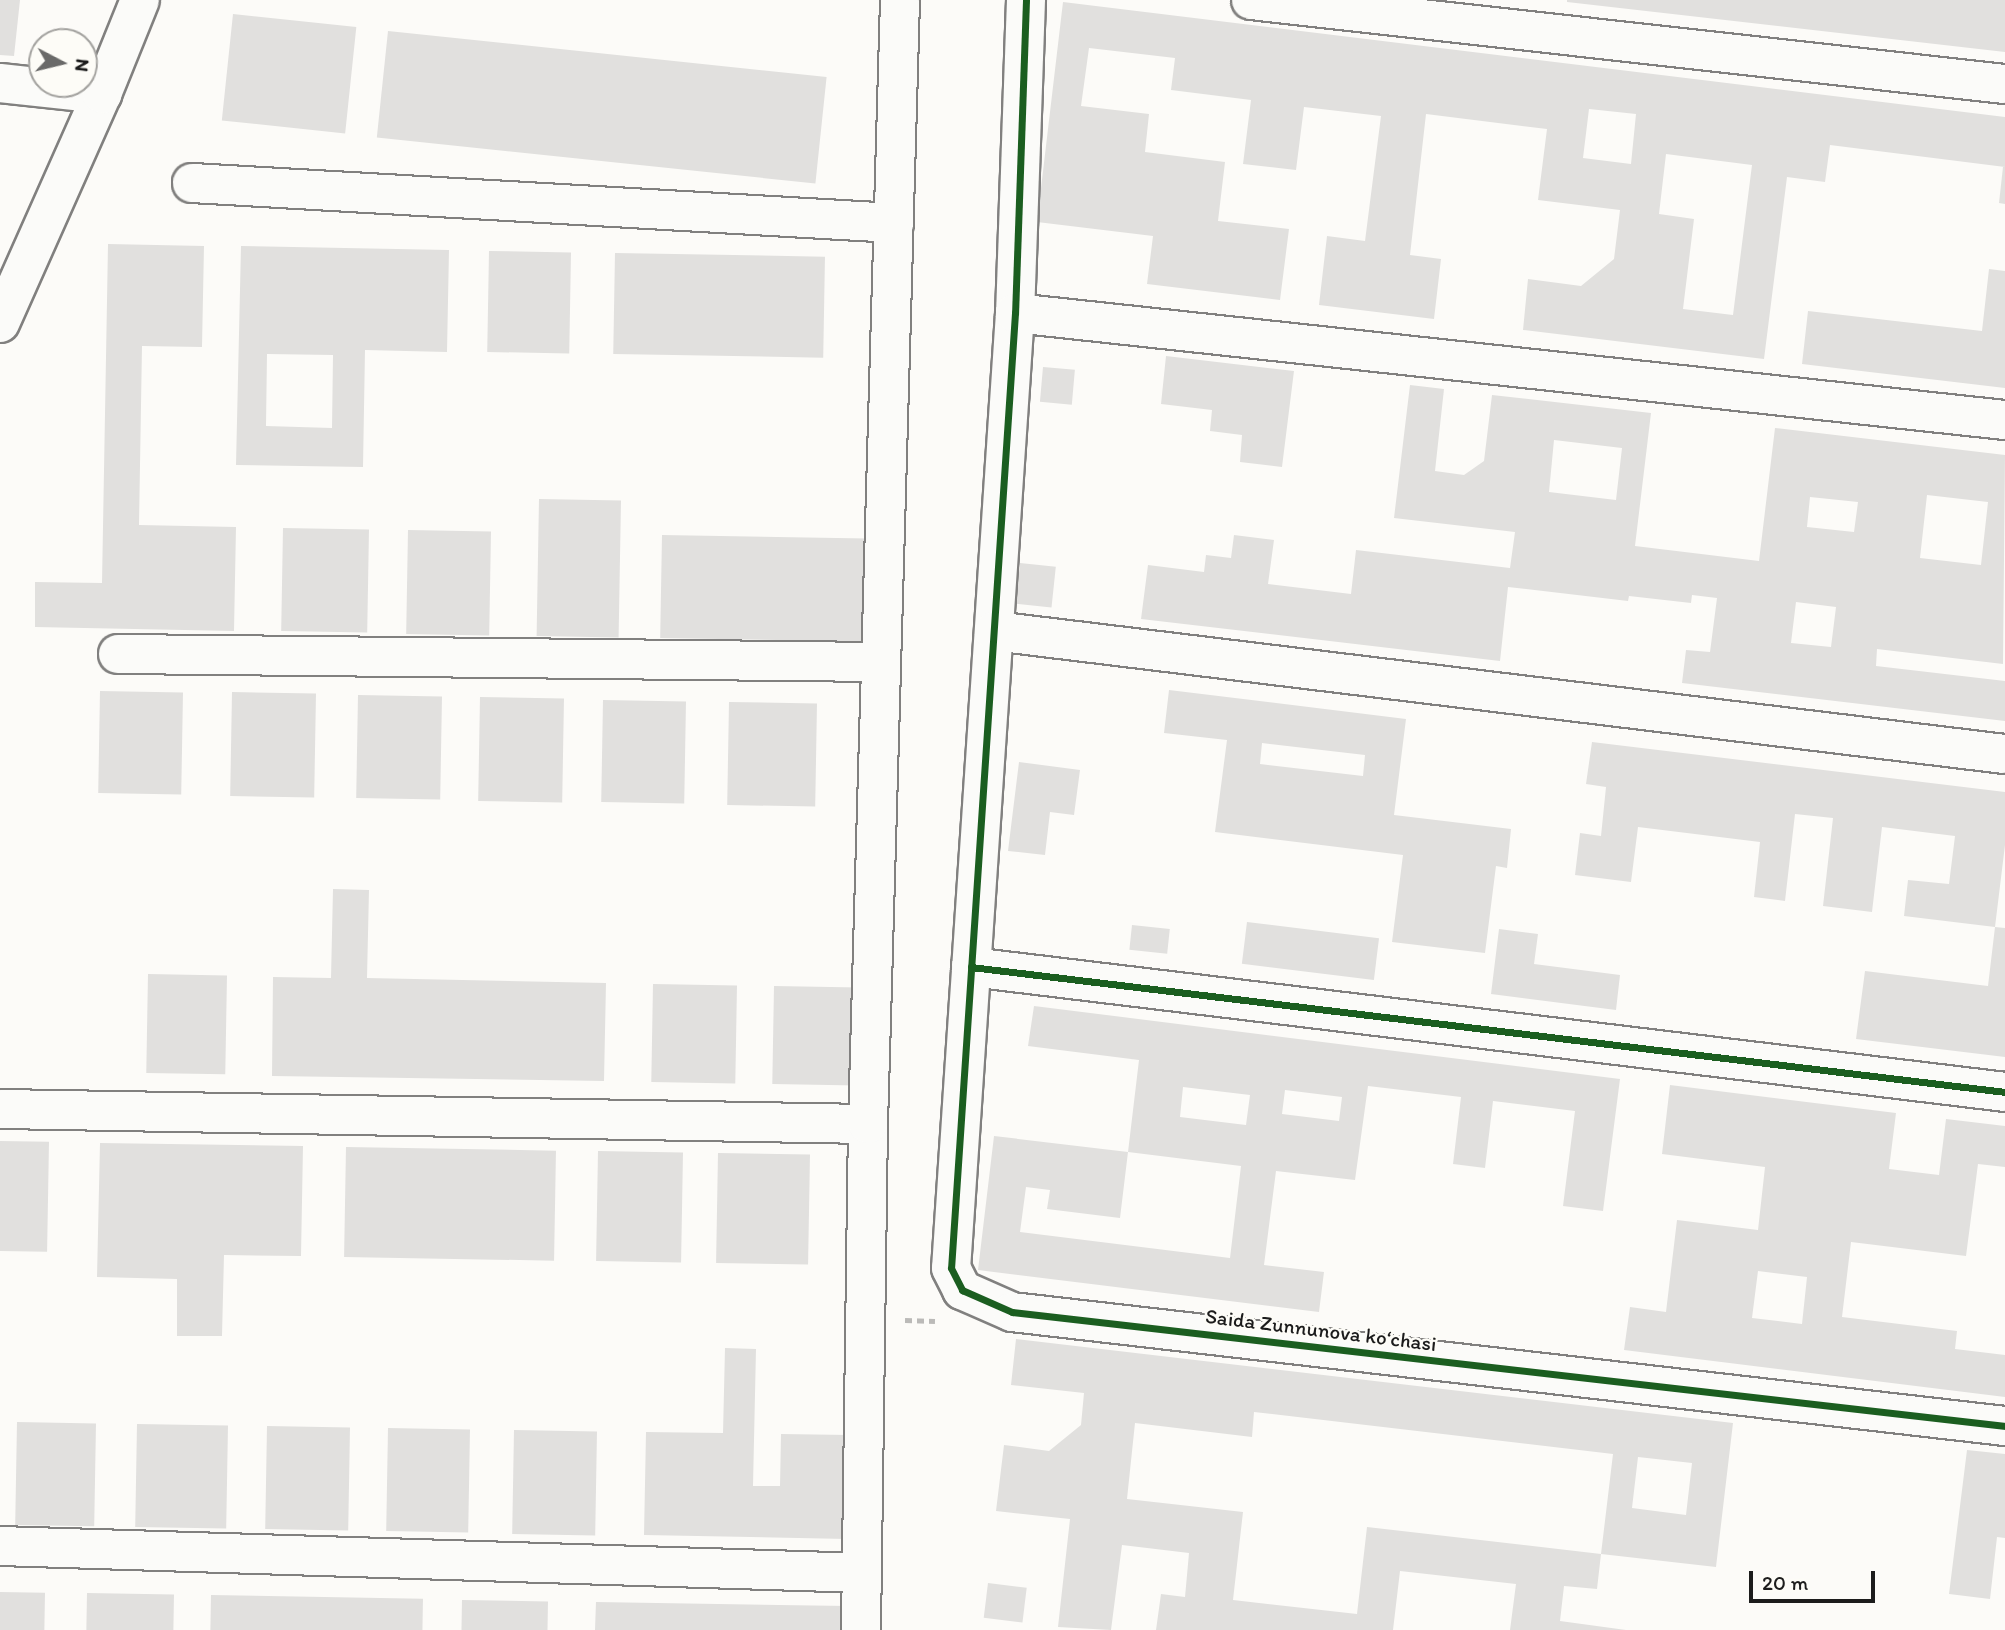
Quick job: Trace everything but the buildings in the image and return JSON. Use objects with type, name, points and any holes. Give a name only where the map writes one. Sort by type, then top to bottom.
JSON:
[{"type":"street","points":[[0,323],[102,94],[140,0]]},
{"type":"street","points":[[861,1630],[868,1124],[900,0]]},
{"type":"street","name":"Saida Zunnunova koʻchasi","points":[[1026,0],[1015,313],[951,1268],[962,1290],[1012,1312],[2005,1426]]},
{"type":"street","points":[[1251,0],[2005,84]]},
{"type":"street","points":[[0,83],[102,94]]},
{"type":"street","points":[[192,183],[894,223]]},
{"type":"street","points":[[1015,313],[2005,420]]},
{"type":"street","points":[[994,631],[2005,754]]},
{"type":"street","points":[[118,654],[880,662]]},
{"type":"street","points":[[971,967],[2005,1092]]},
{"type":"street","points":[[0,1109],[868,1124]]},
{"type":"street","points":[[0,1546],[862,1573]]},
{"type":"cycle path","points":[[1026,0],[1015,313],[951,1268],[962,1290],[1012,1312],[2005,1426]]},
{"type":"cycle path","points":[[971,967],[2005,1092]]}]
